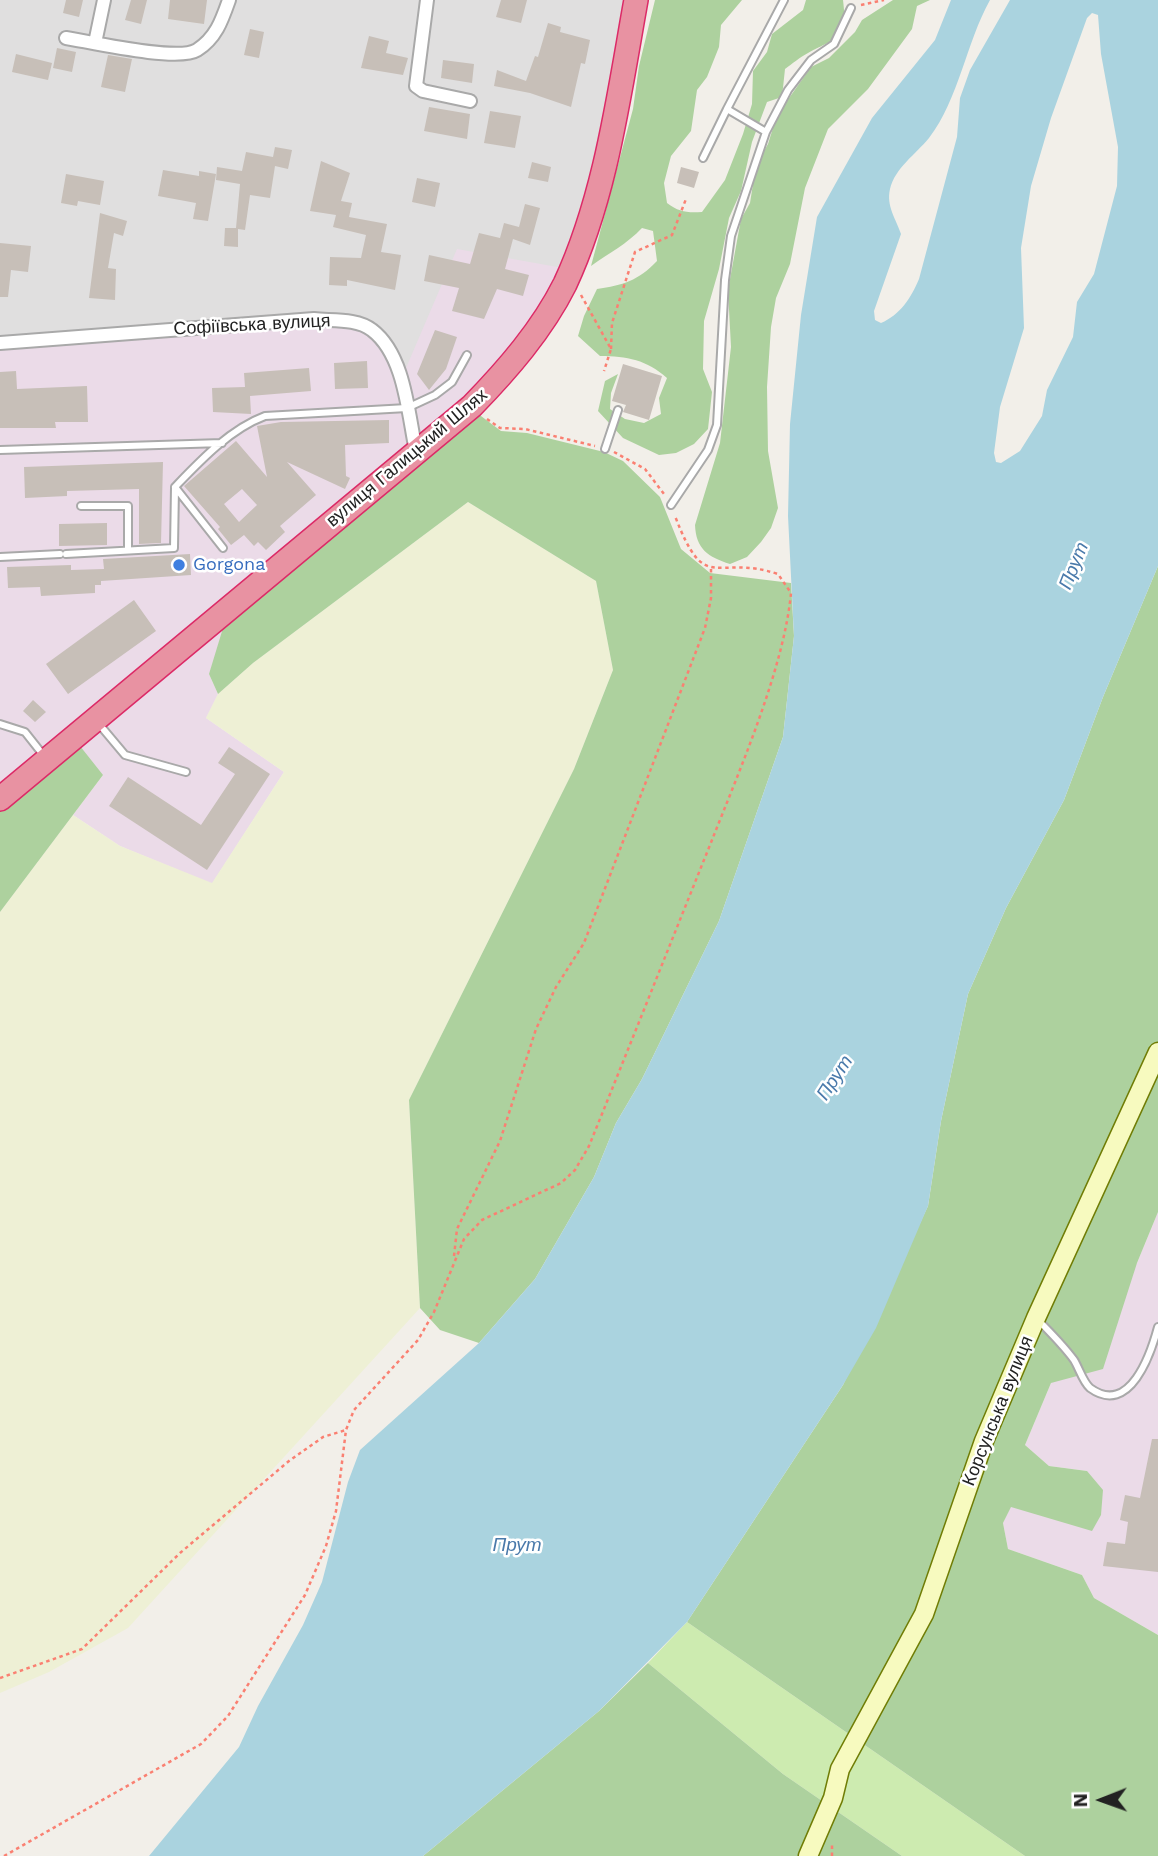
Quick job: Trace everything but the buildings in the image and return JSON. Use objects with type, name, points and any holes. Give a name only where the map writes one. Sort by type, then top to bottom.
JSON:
[{"type":"highway","name":"вулиця Галицький Шлях","points":[[0,799],[472,406],[513,363],[564,286],[579,250],[609,144],[636,0]]},
{"type":"main road","name":"Корсунська вулиця","points":[[808,1856],[833,1798],[840,1769],[924,1614],[984,1441],[1035,1318],[1158,1052]]},
{"type":"street","points":[[96,43],[104,0]]},
{"type":"street","points":[[66,38],[149,52],[194,52],[212,38],[229,0]]},
{"type":"street","points":[[427,0],[416,86],[423,91],[470,101]]},
{"type":"street","name":"Софіївська вулиця","points":[[0,343],[314,319],[355,323],[371,329],[392,356],[416,452]]},
{"type":"lane","points":[[704,158],[784,0]]},
{"type":"lane","points":[[671,505],[708,450],[717,425],[725,280],[731,236],[766,132],[788,90],[811,60],[834,44],[851,8]]},
{"type":"lane","points":[[727,109],[766,132]]},
{"type":"lane","points":[[0,557],[174,548],[175,487],[200,461],[251,421],[265,416],[407,408],[435,395],[452,382],[467,355]]},
{"type":"lane","points":[[605,449],[618,410]]},
{"type":"lane","points":[[0,450],[223,443]]},
{"type":"lane","points":[[175,487],[223,548]]},
{"type":"lane","points":[[82,506],[128,506],[128,550]]},
{"type":"lane","points":[[96,720],[125,755],[186,772]]},
{"type":"lane","points":[[0,724],[25,732],[48,760]]},
{"type":"lane","points":[[1035,1318],[1073,1360],[1089,1388],[1106,1394],[1128,1388],[1141,1375],[1150,1357],[1158,1327]]},
{"type":"path","points":[[851,8],[884,0]]},
{"type":"path","points":[[604,371],[611,349],[612,323],[635,252],[671,235],[686,199]]},
{"type":"path","points":[[564,286],[583,296],[611,349]]},
{"type":"path","points":[[4,1856],[201,1744],[228,1716],[305,1595],[326,1546],[336,1511],[346,1430],[354,1410],[418,1340],[434,1312],[464,1239],[482,1220],[511,1204],[561,1183],[575,1170],[589,1146],[730,793],[775,666],[789,613],[790,593],[778,575],[743,567],[711,569],[696,559],[687,545],[671,505],[645,470],[630,459],[605,449],[525,429],[500,428],[472,406]]},
{"type":"path","points":[[454,1258],[457,1230],[500,1141],[536,1029],[556,987],[584,943],[702,638],[711,598],[711,569]]},
{"type":"path","points":[[0,1678],[82,1648],[180,1553],[289,1461],[323,1437],[346,1430]]},
{"type":"shaded area","points":[[0,0],[638,0],[574,270],[403,376],[0,340]]},
{"type":"shaded area","points":[[457,249],[574,270],[516,363],[209,674],[218,694],[206,718],[284,772],[212,884],[120,846],[73,815],[103,775],[0,809],[0,340],[314,316],[373,326],[403,375]]},
{"type":"shaded area","points":[[1158,1212],[1158,1635],[1094,1598],[1082,1575],[1008,1549],[1003,1523],[1011,1506],[1031,1511],[1087,1471],[1049,1466],[1025,1445],[1051,1383],[1137,1263]]},
{"type":"green space","points":[[655,0],[742,0],[721,25],[719,47],[707,77],[697,90],[691,131],[671,156],[664,183],[667,203],[679,210],[692,212],[702,212],[725,180],[752,104],[753,71],[767,52],[772,34],[803,10],[806,0],[843,0],[844,13],[844,23],[839,36],[785,69],[782,97],[767,102],[752,142],[741,191],[729,218],[719,269],[704,321],[703,369],[712,392],[708,429],[694,444],[676,453],[659,455],[623,438],[598,411],[605,381],[618,374],[611,393],[610,409],[625,419],[644,423],[661,414],[659,398],[667,378],[636,360],[600,356],[578,336],[597,289],[630,281],[657,261],[653,231],[642,228],[591,266],[633,109],[639,66]]},
{"type":"green space","points":[[893,0],[930,0],[917,6],[912,29],[868,89],[828,129],[805,188],[790,264],[776,298],[771,327],[767,387],[768,451],[778,508],[771,528],[761,542],[747,557],[730,564],[705,551],[698,540],[695,525],[720,443],[731,347],[728,290],[741,219],[750,203],[756,165],[768,144],[777,115],[811,67],[829,58],[855,32],[862,20]]},
{"type":"green space","points":[[473,410],[501,431],[527,433],[604,452],[623,461],[660,497],[681,549],[710,573],[791,583],[794,636],[783,737],[719,921],[642,1079],[616,1123],[594,1177],[535,1279],[479,1343],[440,1330],[420,1308],[409,1100],[574,769],[613,670],[596,581],[468,502],[253,663],[218,694],[209,674],[223,628]]},
{"type":"green space","points":[[468,502],[596,581],[613,670],[574,769],[409,1100],[420,1308],[128,1628],[49,1672],[0,1693],[0,912],[73,815],[120,846],[212,883],[284,772],[206,718],[218,694],[253,663]]},
{"type":"green space","points":[[1158,566],[1158,1212],[1137,1263],[1103,1369],[1051,1383],[1025,1445],[1049,1466],[1087,1471],[1103,1490],[1101,1515],[1092,1531],[1011,1507],[1003,1523],[1008,1549],[1082,1575],[1094,1598],[1158,1635],[1158,1856],[1025,1856],[687,1622],[843,1385],[928,1206],[941,1121],[968,994],[1006,908],[1064,800],[1103,697]]},
{"type":"green space","points":[[80,746],[103,775],[0,912],[0,809]]},
{"type":"green space","points":[[687,1622],[1025,1856],[902,1856],[783,1774],[648,1663]]},
{"type":"green space","points":[[648,1663],[783,1774],[902,1856],[423,1856],[599,1711]]},
{"type":"water","name":"Прут","points":[[951,0],[990,0],[948,106],[929,138],[901,168],[890,189],[890,207],[901,234],[874,311],[875,320],[881,323],[904,305],[919,279],[957,137],[960,98],[970,70],[1010,0],[1158,0],[1158,566],[1103,697],[1064,800],[1006,908],[968,994],[941,1121],[928,1206],[876,1328],[843,1385],[687,1622],[599,1711],[423,1856],[149,1856],[239,1747],[258,1706],[303,1625],[322,1582],[348,1482],[360,1450],[479,1343],[535,1279],[594,1177],[616,1123],[642,1079],[719,921],[783,737],[794,636],[788,516],[790,424],[801,315],[817,217],[872,118],[935,40]],"holes":[[[1092,13],[1098,15],[1101,54],[1118,147],[1117,186],[1094,274],[1077,302],[1073,337],[1047,390],[1042,416],[1020,451],[1001,463],[996,462],[994,453],[1000,407],[1024,328],[1021,248],[1031,186],[1051,118],[1087,18]]]},
{"type":"place","name":"Gorgona","points":[[179,565]]}]
